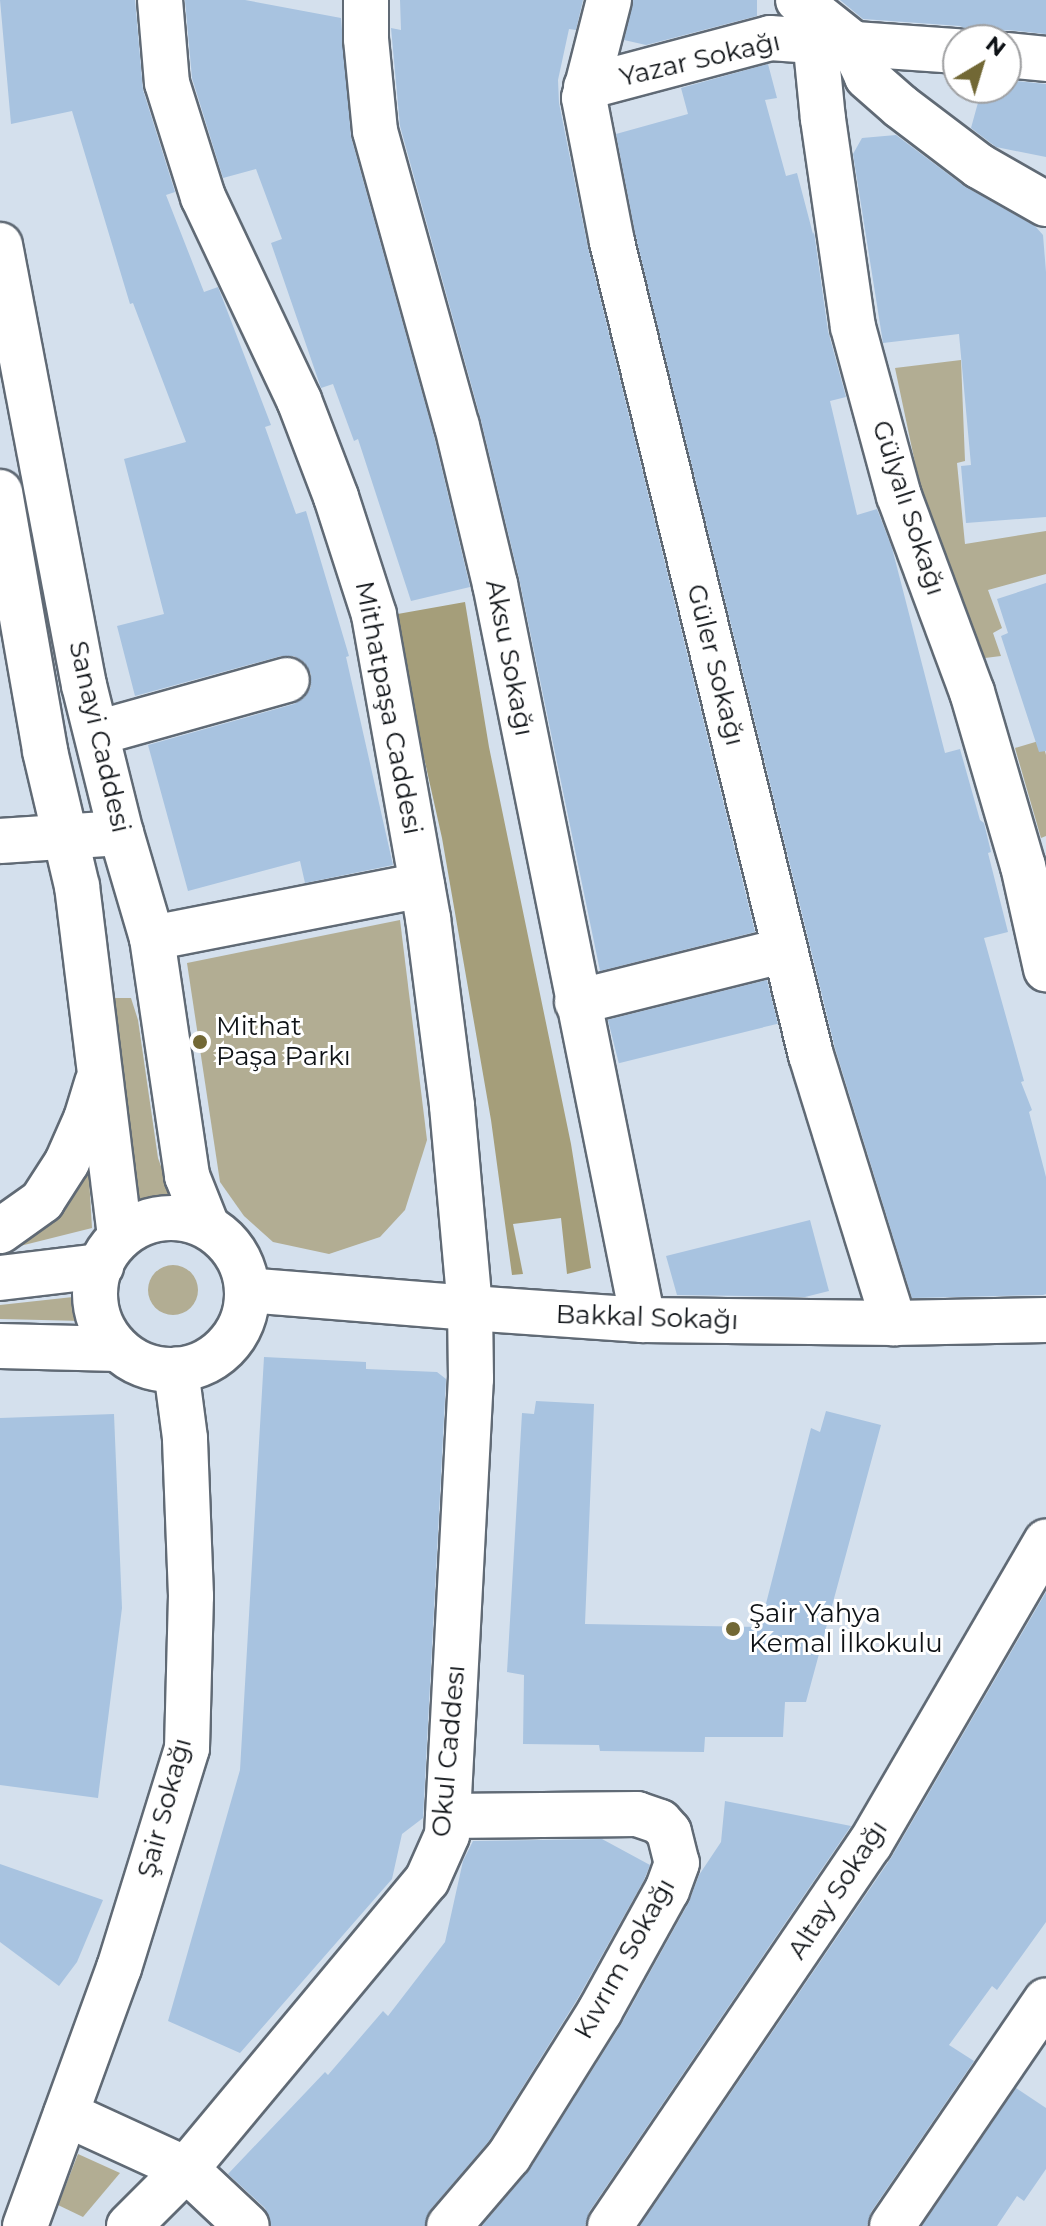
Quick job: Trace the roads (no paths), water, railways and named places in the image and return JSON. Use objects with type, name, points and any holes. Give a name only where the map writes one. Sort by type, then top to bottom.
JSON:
[{"type":"street","name":"Mithatpaşa Caddesi","points":[[160,0],[161,42],[167,83],[203,197],[299,400],[367,591],[422,885],[452,1106],[470,1308]]},
{"type":"street","name":"Aksu Sokağı","points":[[366,0],[366,39],[375,131],[457,426],[495,584],[643,1320]]},
{"type":"street","name":"Güler Sokağı","points":[[609,0],[584,98],[612,242],[811,1055],[894,1323]]},
{"type":"street","points":[[821,27],[867,77],[900,106],[979,166],[1046,204]]},
{"type":"street","name":"Yazar Sokağı","points":[[586,87],[821,27],[942,48]]},
{"type":"street","name":"Gülyalı Sokağı","points":[[821,27],[823,119],[853,327],[899,496],[972,692],[1023,866],[1046,969]]},
{"type":"street","points":[[1022,57],[1046,59]]},
{"type":"street","name":"Sanayi Caddesi","points":[[0,245],[84,685],[121,833],[152,938],[187,1176],[207,1226]]},
{"type":"street","name":"Sanayi Caddesi","points":[[0,492],[45,751],[77,886],[100,1072],[110,1251]]},
{"type":"street","points":[[97,733],[287,680]]},
{"type":"street","points":[[0,841],[121,833]]},
{"type":"street","points":[[152,938],[422,885]]},
{"type":"street","points":[[577,1002],[785,950]]},
{"type":"street","points":[[0,1231],[42,1201],[67,1162],[86,1119],[100,1072]]},
{"type":"street","points":[[0,1278],[110,1251],[140,1224],[162,1217],[185,1218],[207,1226],[228,1242],[242,1264],[248,1290],[247,1310],[229,1345],[195,1367],[176,1370],[155,1369],[134,1361],[118,1349],[97,1313],[95,1293],[110,1251]]},
{"type":"street","name":"Bakkal Sokağı","points":[[248,1290],[643,1320],[894,1323],[1046,1320]]},
{"type":"street","name":"Okul Caddesı","points":[[129,2226],[186,2169],[427,1880],[447,1835],[471,1379],[470,1308]]},
{"type":"street","points":[[0,1346],[118,1349]]},
{"type":"street","name":"Şair Sokağı","points":[[25,2226],[119,1968],[187,1748],[191,1596],[185,1438],[176,1370]]},
{"type":"street","name":"Altay Sokağı","points":[[610,2226],[870,1844],[1046,1542]]},
{"type":"street","name":"Kıvrım Sokağı","points":[[448,1816],[637,1814],[660,1822],[669,1832],[677,1863],[667,1890],[600,2011],[509,2156],[449,2226]]},
{"type":"street","points":[[892,2226],[1046,2000]]},
{"type":"street","points":[[66,2114],[186,2169],[247,2226]]},
{"type":"place","name":"Mithat Paşa Parkı","points":[[200,1042]]},
{"type":"place","name":"Şair Yahya Kemal İlkokulu","points":[[733,1629]]}]
